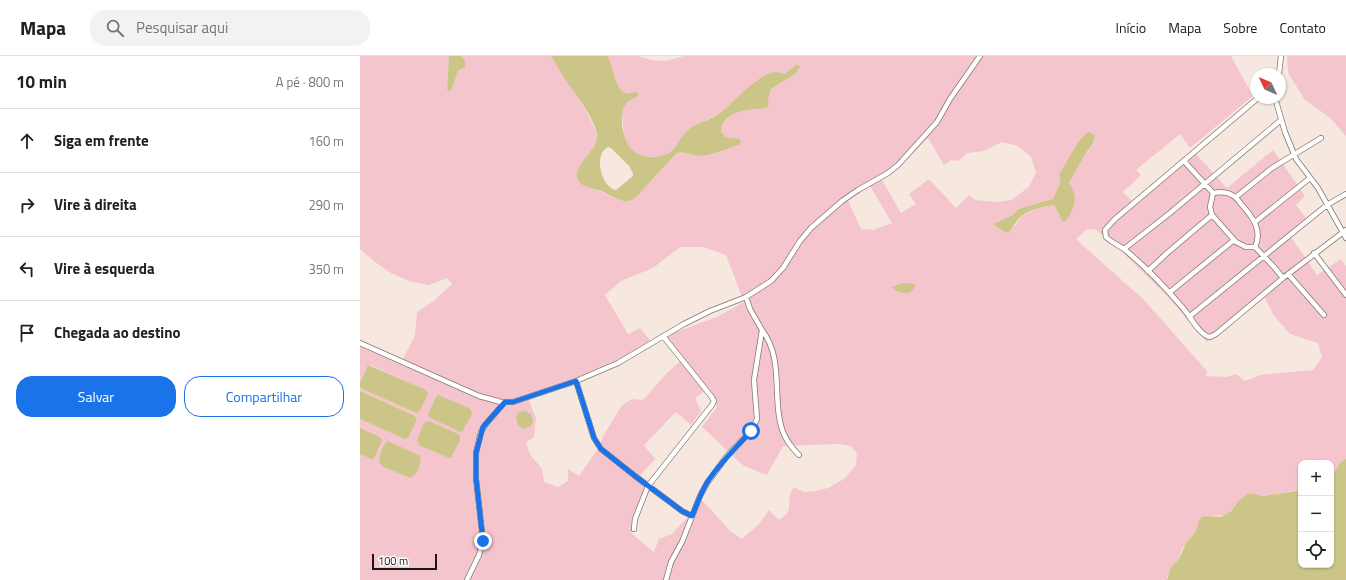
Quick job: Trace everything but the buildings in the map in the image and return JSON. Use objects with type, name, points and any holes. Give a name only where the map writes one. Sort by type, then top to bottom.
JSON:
[{"type":"street","points":[[360,343],[486,398],[505,402],[513,402],[576,381],[618,364],[663,336],[701,315],[746,298],[779,273],[787,264],[803,237],[814,225],[848,198],[898,165],[937,122],[950,99],[980,56]]},
{"type":"street","points":[[1280,68],[1281,56]]},
{"type":"street","points":[[1251,104],[1108,226],[1105,234],[1106,236],[1124,249],[1170,292],[1190,316],[1200,331],[1205,336],[1210,337],[1314,253],[1344,231]]},
{"type":"street","points":[[1277,104],[1293,154],[1299,165],[1318,188],[1344,231],[1346,238]]},
{"type":"street","points":[[1124,249],[1205,184],[1281,120]]},
{"type":"street","points":[[1236,197],[1272,168],[1321,138]]},
{"type":"street","points":[[1184,161],[1214,193],[1227,193],[1236,197],[1255,222],[1257,236],[1255,247]]},
{"type":"street","points":[[1255,222],[1310,178]]},
{"type":"street","points":[[1214,193],[1210,204],[1212,215],[1234,240],[1242,246],[1251,248],[1255,247]]},
{"type":"street","points":[[1190,316],[1327,205],[1346,194]]},
{"type":"street","points":[[1148,271],[1212,215]]},
{"type":"street","points":[[1170,292],[1234,240]]},
{"type":"street","points":[[1255,247],[1283,278]]},
{"type":"street","points":[[1314,253],[1346,295]]},
{"type":"street","points":[[1288,274],[1324,315]]},
{"type":"street","points":[[746,298],[750,309],[771,346],[775,358],[779,412],[783,431],[799,455]]},
{"type":"street","points":[[666,580],[671,562],[682,542],[700,496],[709,479],[727,456],[751,431],[756,422],[757,415],[754,380],[762,330]]},
{"type":"street","points":[[634,529],[634,521],[648,486],[714,401],[663,336]]},
{"type":"street","points":[[576,381],[597,445],[648,486],[682,511],[692,516]]},
{"type":"street","points":[[467,580],[479,555],[483,541],[476,478],[476,453],[483,427],[505,402]]},
{"type":"shaded area","points":[[360,56],[449,56],[448,92],[452,89],[459,69],[465,67],[466,65],[461,56],[551,56],[587,112],[597,134],[597,142],[585,162],[582,184],[623,201],[652,180],[676,154],[684,153],[703,156],[714,154],[739,145],[741,141],[740,139],[726,137],[721,132],[722,125],[726,119],[738,112],[767,108],[771,89],[795,74],[792,68],[784,74],[774,72],[754,84],[718,114],[698,124],[687,132],[675,149],[662,157],[642,156],[632,150],[626,143],[622,113],[625,104],[638,96],[635,92],[627,95],[620,88],[614,78],[608,56],[638,56],[652,60],[666,61],[684,56],[1231,56],[1250,91],[1250,98],[1190,148],[1180,134],[1136,170],[1141,175],[1123,192],[1136,205],[1196,154],[1227,188],[1273,150],[1305,196],[1296,205],[1310,223],[1291,237],[1317,275],[1341,259],[1346,266],[1346,459],[1343,460],[1334,473],[1334,460],[1298,460],[1298,490],[1260,496],[1235,504],[1226,514],[1219,516],[1205,516],[1199,521],[1195,533],[1182,549],[1179,559],[1167,576],[1167,580],[360,580],[360,454],[373,460],[380,437],[360,428],[360,419],[407,439],[417,420],[415,416],[360,391],[360,388],[416,413],[427,391],[370,365],[368,366],[360,383],[360,341],[403,359],[415,335],[417,312],[435,300],[452,284],[447,278],[429,285],[409,281],[391,273],[360,249]],"holes":[[[928,138],[944,165],[951,160],[959,161],[967,153],[984,151],[1002,142],[1018,146],[1031,157],[1036,172],[1029,187],[1011,200],[997,202],[975,200],[969,195],[956,208],[929,179],[909,194],[916,204],[901,213],[882,180],[898,168]],[[1090,149],[1079,164],[1067,189],[1059,216],[1054,205],[1036,209],[1022,216],[1015,226],[997,221],[1004,220],[1013,215],[1018,209],[1053,200],[1060,183],[1059,174],[1070,157]],[[870,186],[892,223],[873,230],[861,229],[848,201]],[[1095,229],[1120,250],[1166,295],[1207,342],[1265,298],[1274,316],[1290,334],[1318,343],[1322,357],[1313,370],[1260,375],[1245,381],[1236,374],[1226,377],[1206,376],[1207,371],[1144,300],[1076,239],[1086,230]],[[680,247],[703,247],[726,255],[744,302],[719,316],[666,336],[684,358],[667,373],[643,400],[632,399],[622,405],[605,433],[597,450],[579,476],[568,469],[568,481],[558,487],[544,482],[542,469],[530,454],[526,442],[534,437],[536,418],[527,396],[573,379],[623,357],[650,340],[640,328],[628,334],[605,295],[621,281],[653,268]],[[709,388],[717,407],[702,427],[744,466],[767,475],[783,446],[838,444],[851,446],[857,454],[856,465],[844,479],[828,488],[804,492],[794,487],[790,494],[787,514],[779,520],[769,510],[759,524],[742,539],[731,532],[701,499],[695,512],[672,534],[659,539],[654,552],[631,533],[649,491],[636,480],[655,459],[644,445],[676,412],[691,425],[701,411],[695,398]]]},
{"type":"shaded area","points":[[449,56],[461,56],[466,64],[465,67],[458,71],[452,89],[449,92],[447,90]]},
{"type":"shaded area","points":[[551,56],[608,56],[617,83],[623,92],[627,94],[635,92],[638,93],[638,96],[624,107],[622,122],[625,139],[634,151],[651,157],[667,154],[672,151],[686,132],[692,127],[717,115],[760,78],[775,72],[784,74],[796,65],[800,67],[795,74],[771,89],[767,108],[738,112],[726,119],[722,125],[721,132],[726,137],[740,139],[741,141],[739,145],[714,154],[703,156],[684,153],[676,154],[635,198],[629,201],[623,201],[583,185],[578,180],[577,174],[579,168],[596,141],[596,129],[590,116]],"holes":[[[608,147],[611,148],[629,166],[633,173],[633,176],[616,190],[611,188],[606,183],[600,163],[603,151]]]},
{"type":"shaded area","points":[[1287,56],[1346,56],[1346,136],[1329,117],[1305,100],[1288,73]]},
{"type":"shaded area","points":[[1088,132],[1095,135],[1093,143],[1069,183],[1074,193],[1075,202],[1074,207],[1066,221],[1062,221],[1054,205],[1038,208],[1021,216],[1008,233],[993,224],[1013,215],[1018,209],[1053,199],[1060,183],[1059,174],[1079,141]]},
{"type":"shaded area","points":[[903,283],[916,285],[908,293],[896,291],[892,287]]},
{"type":"shaded area","points":[[368,365],[426,390],[428,394],[419,412],[416,413],[360,388],[360,383]]},
{"type":"shaded area","points":[[360,391],[415,416],[417,420],[408,438],[405,439],[360,419]]},
{"type":"shaded area","points":[[438,395],[469,408],[471,411],[472,414],[462,432],[430,418],[428,414]]},
{"type":"shaded area","points":[[525,411],[531,414],[533,422],[530,427],[523,429],[518,425],[516,417],[519,412]]},
{"type":"shaded area","points":[[429,421],[458,434],[460,437],[451,458],[419,445],[417,440],[424,423]]},
{"type":"shaded area","points":[[360,428],[380,437],[382,441],[373,460],[360,454]]},
{"type":"shaded area","points":[[388,441],[420,456],[418,468],[415,474],[410,478],[382,466],[379,462],[383,448]]},
{"type":"shaded area","points":[[1346,459],[1346,580],[1167,580],[1170,569],[1179,559],[1186,543],[1195,533],[1202,517],[1221,517],[1231,511],[1238,501],[1248,494],[1262,496],[1298,490],[1298,568],[1334,568],[1334,473],[1343,460]]},
{"type":"route","points":[[483,541],[484,537],[476,478],[476,453],[483,427],[505,402],[513,402],[576,381],[597,445],[635,476],[682,511],[692,516],[709,479],[727,456],[751,431]]}]
